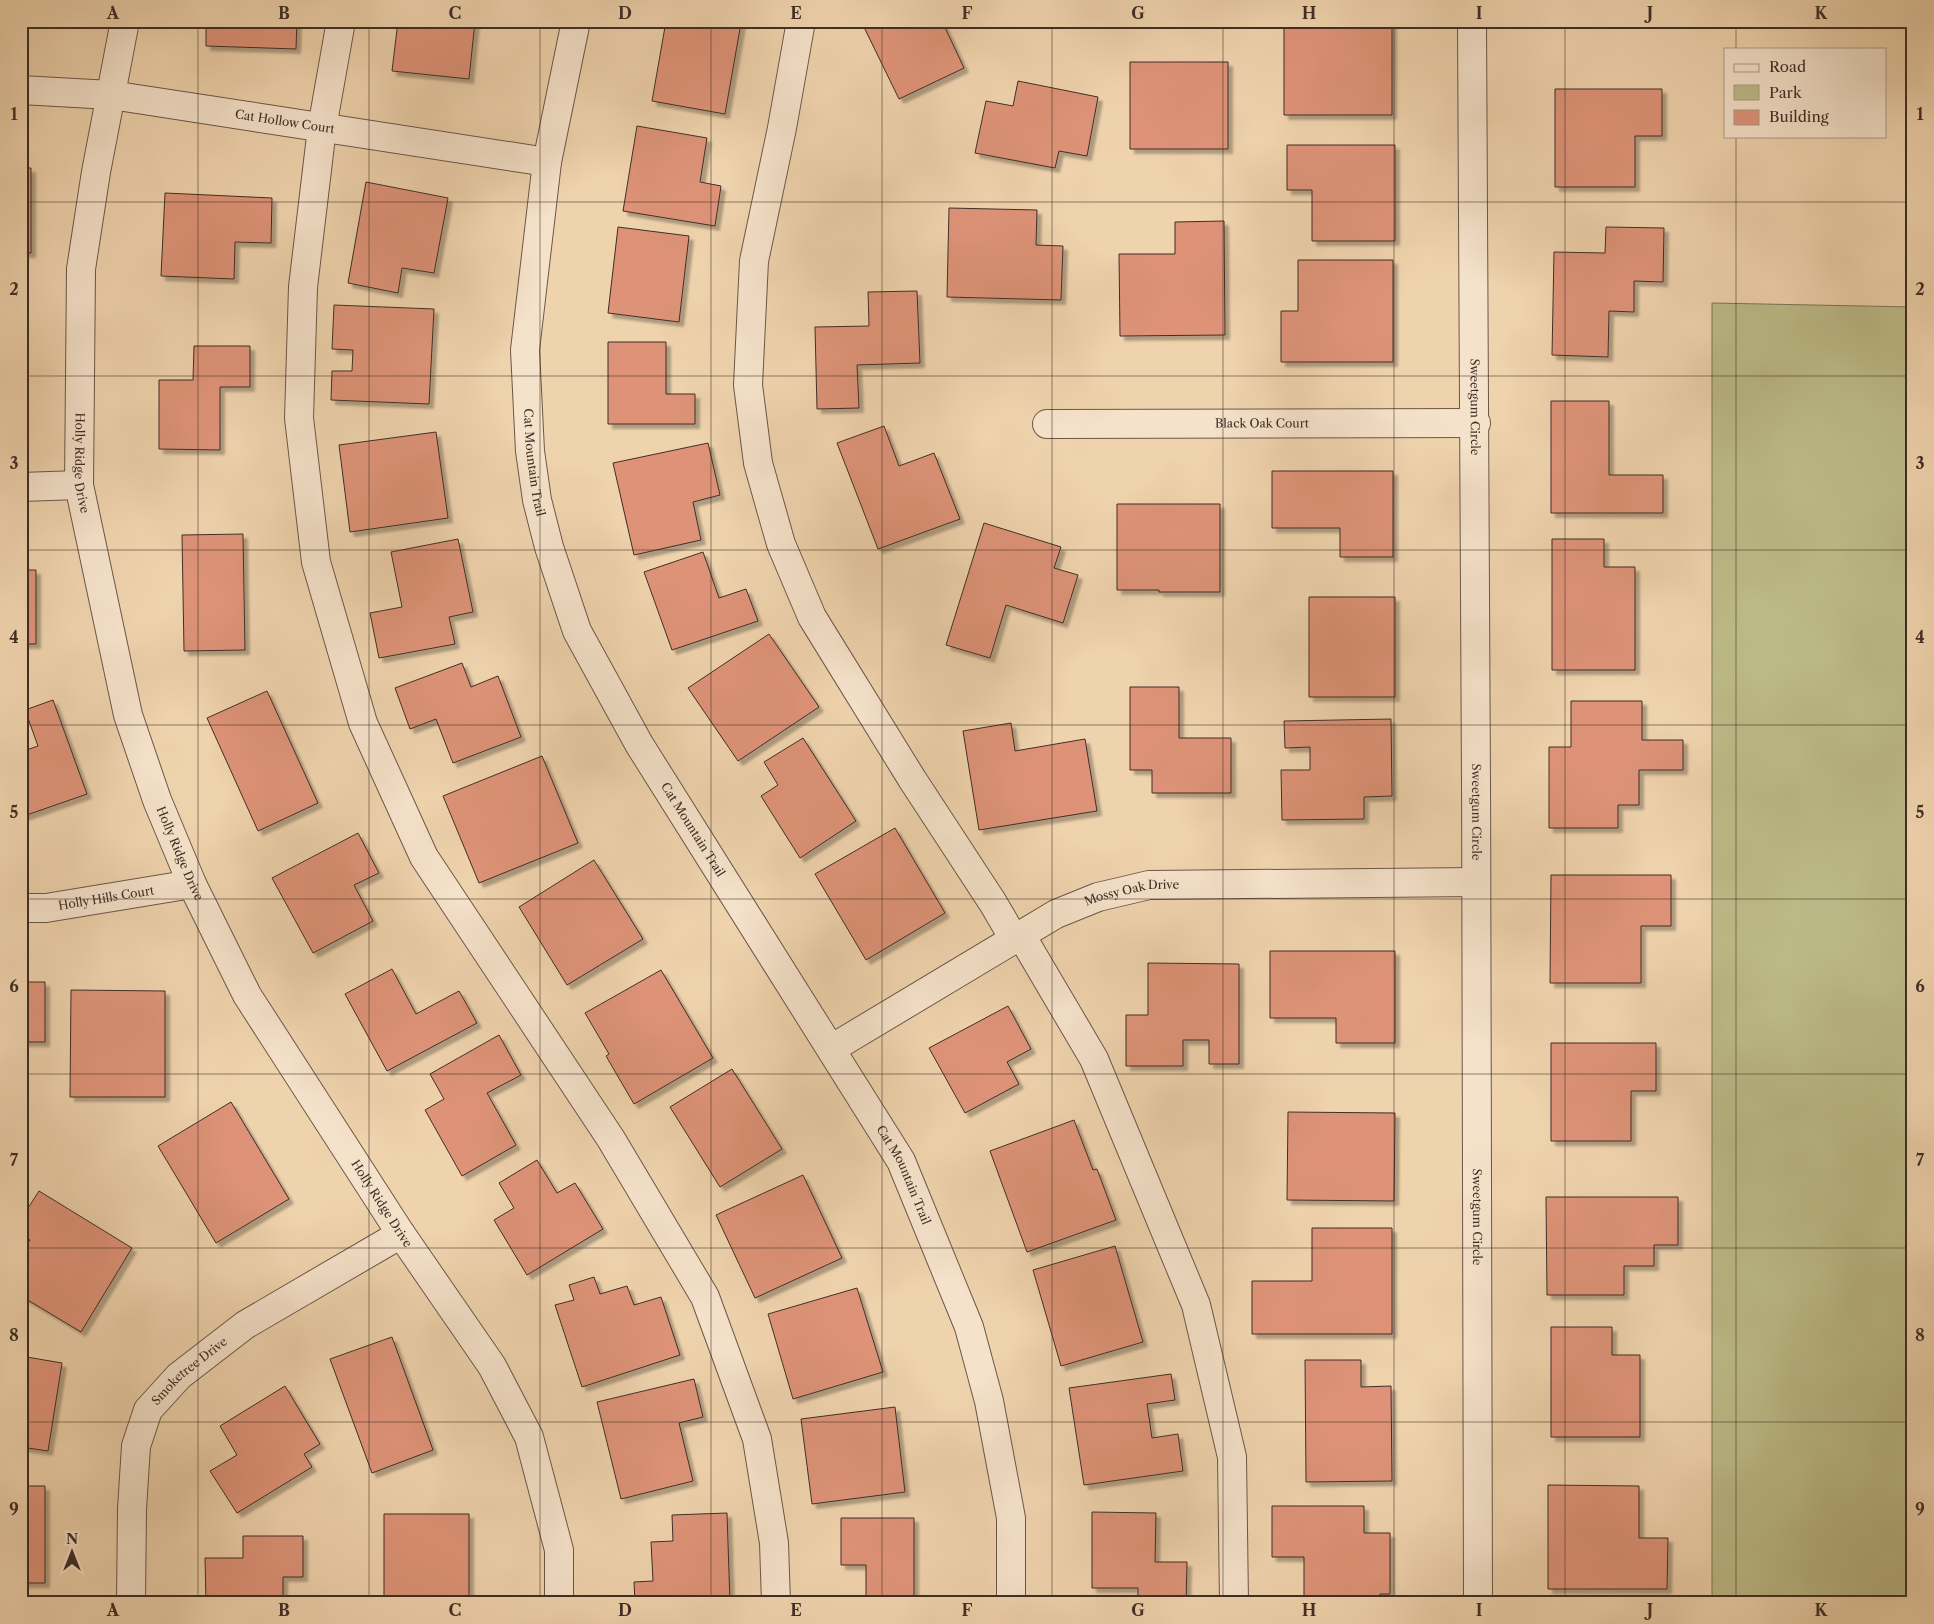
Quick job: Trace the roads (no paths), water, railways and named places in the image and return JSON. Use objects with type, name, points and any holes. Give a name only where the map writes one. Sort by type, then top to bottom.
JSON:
[{"type":"street","name":"Holly Ridge Drive","points":[[125,21],[96,172],[81,269],[79,485],[128,715],[157,800],[192,884],[247,995],[401,1234],[492,1366],[529,1437],[559,1550],[559,1603]]},
{"type":"street","points":[[341,21],[322,128],[304,287],[299,418],[316,562],[362,723],[424,857],[611,1139],[705,1297],[757,1439],[774,1544],[776,1603]]},
{"type":"street","name":"Cat Mountain Trail","points":[[576,21],[547,162],[525,350],[530,451],[537,500],[549,547],[578,631],[638,744],[901,1161],[969,1327],[988,1401],[1011,1518],[1011,1603]]},
{"type":"street","points":[[801,21],[782,128],[754,261],[748,385],[758,463],[781,544],[812,617],[912,779],[1017,937],[1094,1059],[1196,1305],[1232,1457],[1234,1603]]},
{"type":"street","name":"Sweetgum Circle","points":[[1472,21],[1476,422],[1475,882],[1478,1603]]},
{"type":"street","name":"Cat Hollow Court","points":[[21,90],[111,95],[547,162]]},
{"type":"street","name":"Black Oak Court","points":[[1047,424],[1476,422]]},
{"type":"street","points":[[21,487],[79,485]]},
{"type":"street","name":"Mossy Oak Drive","points":[[831,1049],[1056,914],[1098,897],[1149,885],[1475,882]]},
{"type":"street","name":"Holly Hills Court","points":[[21,908],[46,908],[192,884]]},
{"type":"street","name":"Smoketree Drive","points":[[131,1603],[132,1509],[136,1446],[148,1410],[178,1376],[245,1325],[401,1234]]}]
